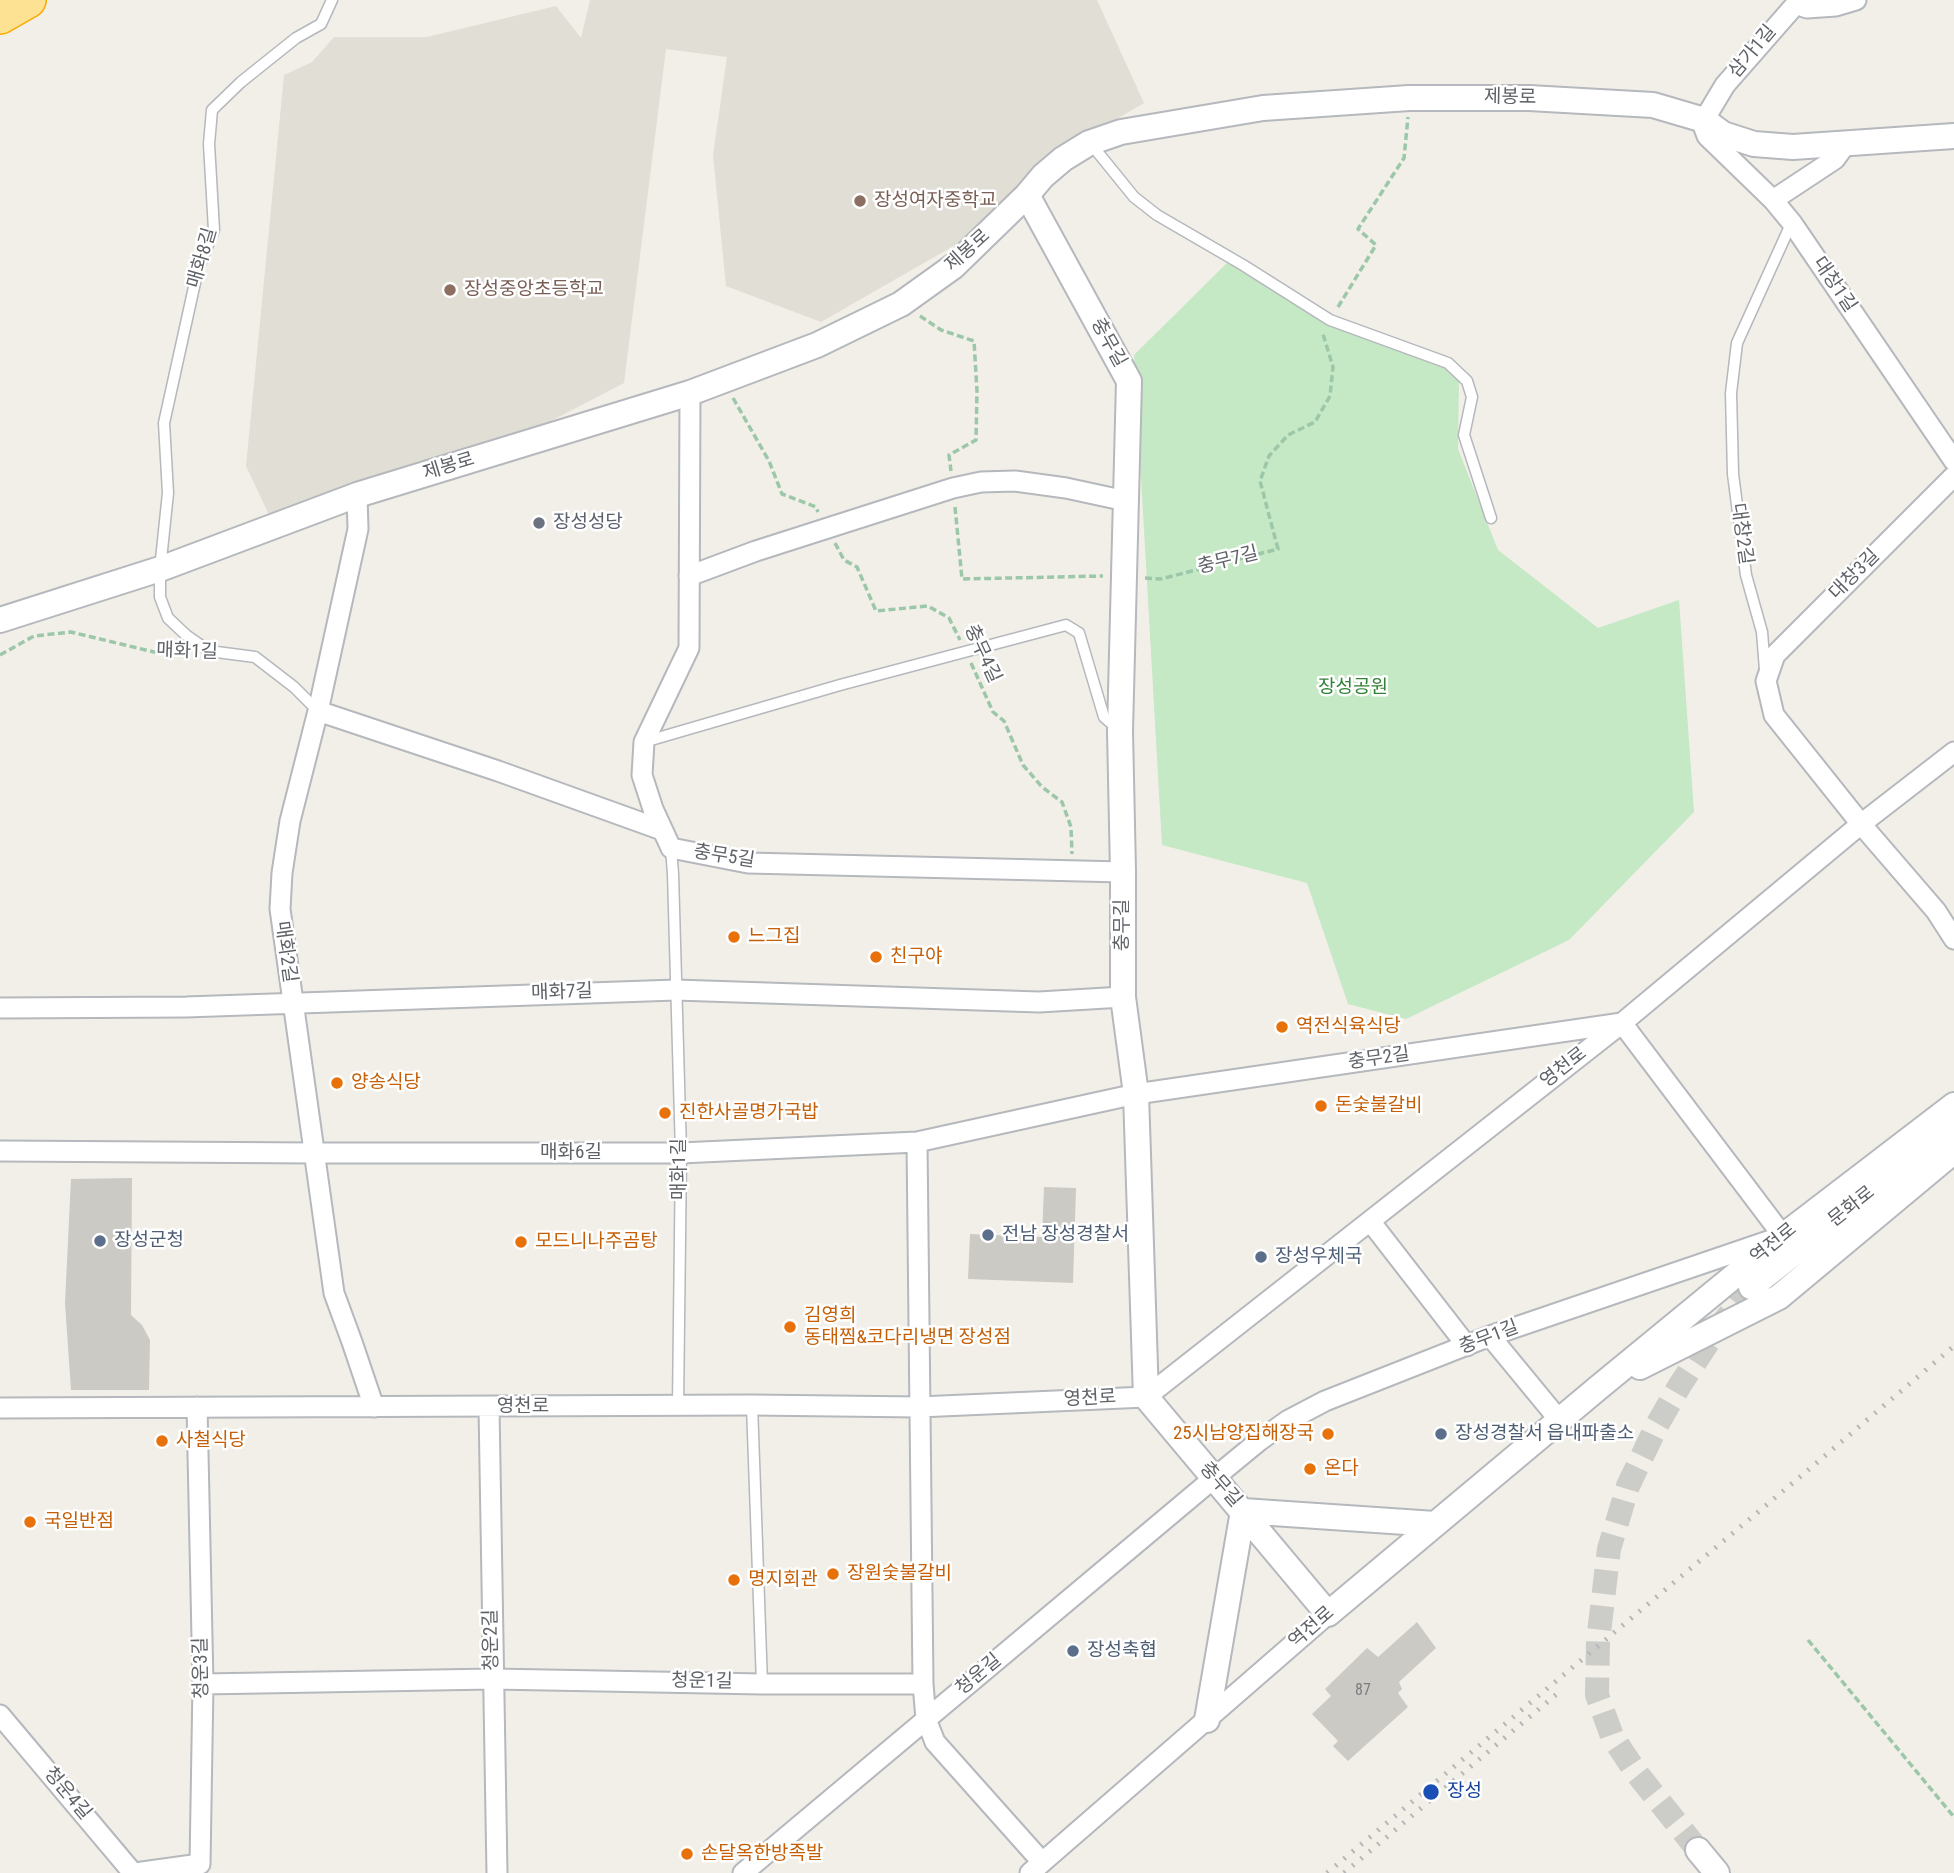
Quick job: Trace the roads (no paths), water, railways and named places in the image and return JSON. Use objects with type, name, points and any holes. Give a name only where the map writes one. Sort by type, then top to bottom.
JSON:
[{"type":"highway","points":[[0,16],[28,0]]},
{"type":"street","name":"삼가1길","points":[[1704,120],[1725,85],[1797,2],[1807,8],[1836,6],[1856,0]]},
{"type":"street","name":"제봉로","points":[[0,620],[160,569],[357,495],[723,382],[817,345],[901,303],[954,266],[1049,170],[1089,143],[1121,132],[1263,108],[1409,98],[1529,98],[1653,105],[1704,120],[1723,134],[1754,144],[1793,147],[1954,136]]},
{"type":"street","name":"대창1길","points":[[1704,120],[1707,136],[1773,200],[1792,223],[1954,461]]},
{"type":"street","points":[[1773,200],[1835,159],[1846,144]]},
{"type":"street","name":"충무길","points":[[1027,195],[1129,381],[1120,732],[1123,997],[1136,1094],[1146,1397],[1328,1614]]},
{"type":"street","name":"충무5길","points":[[690,393],[689,648],[644,742],[642,775],[653,809],[671,849],[748,863],[1123,872]]},
{"type":"street","name":"대창3길","points":[[1766,681],[1775,655],[1954,476]]},
{"type":"street","points":[[689,576],[756,551],[953,488],[981,482],[1015,481],[1066,488],[1126,501]]},
{"type":"street","name":"매화2길","points":[[357,495],[358,529],[318,711],[290,821],[279,909],[334,1293],[374,1407]]},
{"type":"street","name":"대창2길","points":[[1766,681],[1774,715],[1861,824],[1936,911],[1954,939]]},
{"type":"street","points":[[318,711],[498,771],[662,830]]},
{"type":"street","name":"영천로","points":[[0,1408],[919,1406],[1146,1397],[1622,1023],[1861,824],[1954,752]]},
{"type":"street","name":"매화7길","points":[[0,1008],[186,1007],[676,990],[1039,1002],[1123,997]]},
{"type":"street","points":[[1622,1023],[1783,1236]]},
{"type":"street","name":"충무2길","points":[[1136,1094],[1622,1023]]},
{"type":"street","name":"매화6길","points":[[0,1151],[681,1153],[917,1142],[1136,1094]]},
{"type":"street","name":"역전로","points":[[1036,1868],[1328,1614],[1598,1388],[1783,1236],[1954,1105]]},
{"type":"street","name":"문화로","points":[[1751,1287],[1954,1127]]},
{"type":"street","points":[[917,1142],[923,1684],[926,1719],[935,1742],[1036,1868]]},
{"type":"street","name":"역전로","points":[[1598,1388],[1779,1297],[1954,1152]]},
{"type":"street","points":[[1370,1221],[1467,1346]]},
{"type":"street","name":"충무1길","points":[[1214,1478],[1287,1421],[1325,1401],[1490,1336],[1783,1236]]},
{"type":"street","points":[[1490,1336],[1560,1420]]},
{"type":"street","name":"청운3길","points":[[134,1873],[200,1864],[203,1684],[197,1407]]},
{"type":"street","name":"청운2길","points":[[489,1407],[497,1873]]},
{"type":"street","name":"청운길","points":[[743,1873],[1214,1478]]},
{"type":"street","points":[[1207,1720],[1243,1511],[1436,1524]]},
{"type":"street","name":"청운1길","points":[[203,1684],[493,1679],[923,1684]]},
{"type":"street","name":"청운4길","points":[[0,1715],[134,1873]]},
{"type":"street","points":[[1698,1850],[1717,1873]]},
{"type":"lane","name":"매화8길","points":[[160,569],[168,493],[164,423],[198,269],[214,230],[209,144],[212,110],[296,38],[321,24],[332,0]]},
{"type":"lane","points":[[1089,143],[1134,197],[1157,215],[1330,320],[1448,363],[1467,381],[1472,397],[1464,435],[1491,518]]},
{"type":"lane","name":"대창2길","points":[[1766,681],[1762,632],[1746,575],[1732,474],[1731,393],[1737,343],[1792,223]]},
{"type":"lane","name":"매화1길","points":[[160,569],[160,597],[168,618],[186,635],[209,651],[255,657],[294,687],[318,711]]},
{"type":"lane","points":[[644,742],[840,685],[1066,625],[1079,634],[1104,717],[1120,732]]},
{"type":"lane","name":"매화1길","points":[[671,849],[681,1153],[678,1406]]},
{"type":"lane","points":[[752,1405],[762,1684]]},
{"type":"tunnel","points":[[1698,1850],[1635,1771],[1612,1736],[1597,1695],[1598,1641],[1609,1549],[1628,1486],[1657,1425],[1680,1385],[1711,1338],[1751,1287]]},
{"type":"railway","points":[[1327,1873],[1954,1346]]},
{"type":"railway","points":[[1344,1873],[1558,1693]]},
{"type":"place","name":"장성여자중학교","points":[[860,201]]},
{"type":"place","name":"장성중앙초등학교","points":[[450,290]]},
{"type":"place","name":"장성성당","points":[[539,523]]},
{"type":"place","name":"느그집","points":[[734,937]]},
{"type":"place","name":"친구야","points":[[876,957]]},
{"type":"place","name":"역전식육식당","points":[[1282,1027]]},
{"type":"place","name":"양송식당","points":[[337,1083]]},
{"type":"place","name":"돈숯불갈비","points":[[1321,1106]]},
{"type":"place","name":"진한사골명가국밥","points":[[665,1113]]},
{"type":"place","name":"전남 장성경찰서","points":[[988,1235]]},
{"type":"place","name":"장성군청","points":[[100,1241]]},
{"type":"place","name":"모드니나주곰탕","points":[[521,1242]]},
{"type":"place","name":"장성우체국","points":[[1261,1257]]},
{"type":"place","name":"김영희 동태찜&코다리냉면 장성점","points":[[790,1327]]},
{"type":"place","name":"25시남양집해장국","points":[[1328,1434]]},
{"type":"place","name":"장성경찰서 읍내파출소","points":[[1441,1434]]},
{"type":"place","name":"사철식당","points":[[162,1441]]},
{"type":"place","name":"온다","points":[[1310,1469]]},
{"type":"place","name":"국일반점","points":[[30,1522]]},
{"type":"place","name":"장원숯불갈비","points":[[833,1574]]},
{"type":"place","name":"명지회관","points":[[734,1580]]},
{"type":"place","name":"장성축협","points":[[1073,1651]]},
{"type":"place","name":"장성","points":[[1431,1792]]},
{"type":"place","name":"손달옥한방족발","points":[[687,1854]]},
{"type":"park label","name":"장성공원","points":[[1353,688]]}]
